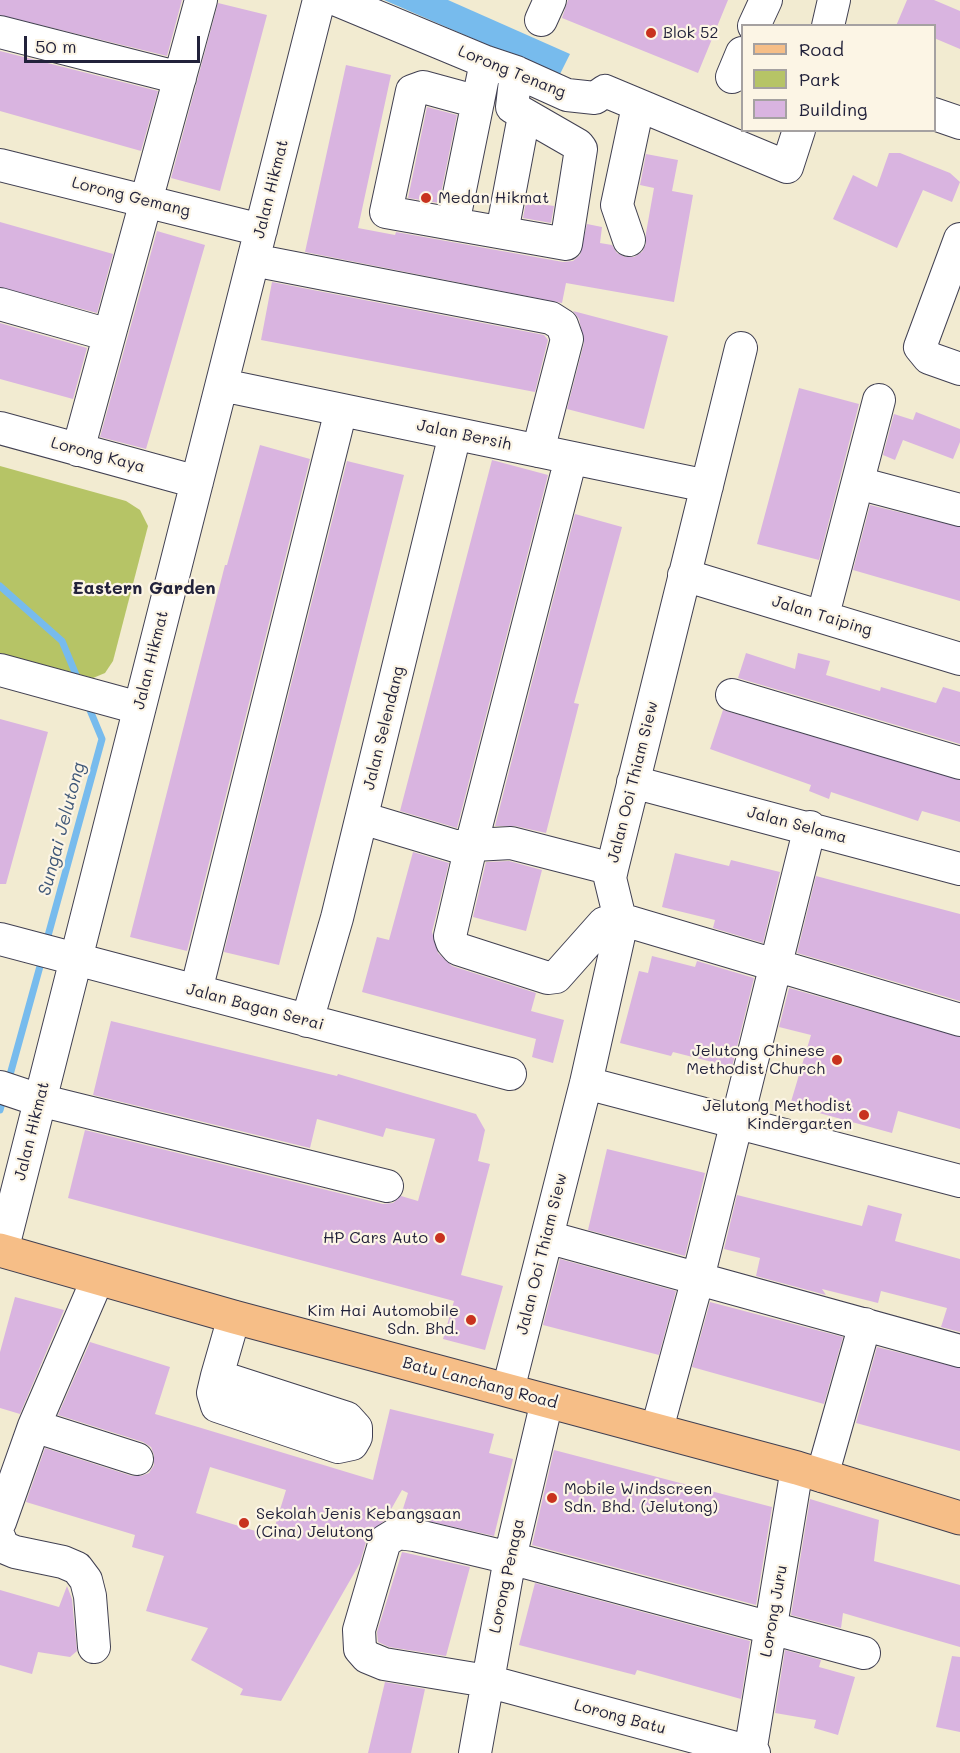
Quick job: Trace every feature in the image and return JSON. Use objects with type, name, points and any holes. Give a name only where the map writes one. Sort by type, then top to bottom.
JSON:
[{"type":"main road","name":"Batu Lanchang Road","points":[[1,1250],[234,1317],[657,1429],[810,1472],[960,1518]]},
{"type":"street","points":[[78,450],[201,0]]},
{"type":"street","name":"Jalan Hikmat","points":[[1,1250],[22,1094],[71,958],[127,705],[197,482],[320,0]]},
{"type":"street","name":"Lorong Tenang","points":[[337,0],[567,95],[595,98],[605,91],[787,167],[798,132]]},
{"type":"street","points":[[755,24],[766,0]]},
{"type":"street","points":[[0,32],[180,78]]},
{"type":"street","points":[[453,224],[486,62]]},
{"type":"street","points":[[478,102],[423,87],[412,91],[386,212],[566,244],[581,149],[578,145],[524,116],[512,107],[516,72]]},
{"type":"street","points":[[629,240],[617,205],[638,106]]},
{"type":"street","points":[[936,115],[960,123]]},
{"type":"street","points":[[502,232],[524,116]]},
{"type":"street","name":"Lorong Gemang","points":[[0,165],[146,201],[257,245],[550,318],[562,325],[567,339],[538,451]]},
{"type":"street","points":[[948,365],[923,353],[921,340],[960,239]]},
{"type":"street","points":[[0,304],[109,335]]},
{"type":"street","name":"Jalan Ooi Thiam Siew","points":[[508,1390],[586,1083],[620,931],[620,919],[610,878],[612,869],[741,348]]},
{"type":"street","name":"Jalan Bersih","points":[[222,385],[707,486]]},
{"type":"street","points":[[823,615],[879,400]]},
{"type":"street","points":[[196,991],[341,410]]},
{"type":"street","name":"Lorong Kaya","points":[[0,428],[197,482]]},
{"type":"street","name":"Jalan Selendang","points":[[307,1021],[337,918],[455,434]]},
{"type":"street","points":[[571,458],[450,936],[458,949],[548,978],[556,977],[604,923],[620,919],[960,1020]]},
{"type":"street","points":[[858,483],[960,510]]},
{"type":"street","name":"Jalan Taiping","points":[[684,575],[823,615],[960,659]]},
{"type":"street","points":[[0,670],[127,705]]},
{"type":"street","points":[[732,695],[960,763]]},
{"type":"street","name":"Jalan Selama","points":[[633,782],[960,869]]},
{"type":"street","points":[[362,818],[455,846],[511,843],[612,869]]},
{"type":"street","points":[[657,1429],[698,1278],[810,828]]},
{"type":"street","name":"Jalan Bagan Serai","points":[[13,943],[510,1074]]},
{"type":"street","points":[[586,1083],[960,1181]]},
{"type":"street","points":[[22,1094],[387,1186]]},
{"type":"street","points":[[547,1237],[960,1351]]},
{"type":"street","points":[[0,1522],[34,1426],[98,1278]]},
{"type":"street","points":[[217,1376],[234,1317]]},
{"type":"street","name":"Lorong Juru","points":[[751,1753],[771,1627],[810,1472],[865,1324]]},
{"type":"street","name":"Lorong Penaga","points":[[475,1753],[510,1558],[547,1401]]},
{"type":"street","points":[[34,1426],[137,1459]]},
{"type":"street","name":"Lorong Batu","points":[[510,1558],[398,1533],[385,1541],[359,1630],[360,1649],[367,1657],[384,1664],[487,1681],[751,1753]]},
{"type":"street","points":[[0,1539],[3,1547],[15,1552],[63,1562],[77,1568],[86,1580],[90,1596],[94,1647]]},
{"type":"street","points":[[510,1558],[864,1653]]},
{"type":"green space","points":[[0,466],[126,501],[140,510],[148,526],[113,661],[105,673],[93,678],[0,653]]},
{"type":"water","points":[[384,0],[448,0],[570,54],[559,76]]},
{"type":"building","points":[[0,0],[182,0],[167,56],[0,15]]},
{"type":"building","name":"Blok 52","points":[[568,0],[728,0],[698,73],[562,18]]},
{"type":"building","points":[[907,0],[934,0],[960,11],[960,49],[936,39],[936,24],[897,24]]},
{"type":"building","points":[[218,3],[267,15],[220,191],[171,178]]},
{"type":"building","points":[[0,51],[158,91],[141,151],[0,111]]},
{"type":"building","name":"Medan Hikmat","points":[[346,65],[391,75],[358,228],[395,235],[396,232],[563,262],[573,261],[580,255],[587,224],[602,227],[600,243],[612,245],[617,253],[625,257],[634,257],[642,252],[646,244],[654,188],[640,185],[646,154],[678,160],[672,191],[693,195],[674,302],[566,283],[562,303],[305,252]]},
{"type":"building","points":[[427,107],[457,115],[439,203],[408,198]]},
{"type":"building","points":[[889,153],[900,153],[950,173],[960,182],[952,202],[923,190],[897,248],[833,219],[853,175],[877,187]]},
{"type":"building","points":[[526,202],[554,206],[551,223],[523,218]]},
{"type":"building","points":[[0,222],[113,254],[97,313],[0,287]]},
{"type":"building","points":[[157,231],[205,245],[146,449],[100,437]]},
{"type":"building","points":[[272,282],[544,335],[548,340],[535,392],[261,340]]},
{"type":"building","points":[[573,311],[668,336],[644,429],[567,409],[584,343],[579,319]]},
{"type":"building","points":[[0,323],[87,348],[73,399],[0,379]]},
{"type":"building","points":[[799,388],[859,404],[819,560],[757,544]]},
{"type":"building","points":[[916,412],[960,429],[960,442],[953,459],[903,440],[895,460],[883,455],[894,414],[913,420]]},
{"type":"building","points":[[260,445],[310,459],[187,951],[130,937],[225,565],[227,565]]},
{"type":"building","points":[[492,460],[548,475],[457,828],[400,811]]},
{"type":"building","points":[[347,461],[404,475],[279,965],[224,952]]},
{"type":"building","points":[[870,505],[960,527],[960,601],[853,570]]},
{"type":"building","points":[[575,514],[622,527],[574,703],[579,704],[546,833],[515,826],[495,826]]},
{"type":"building","points":[[746,653],[795,669],[798,653],[830,661],[826,675],[880,691],[881,687],[936,703],[943,687],[960,692],[960,744],[738,678]]},
{"type":"building","points":[[723,710],[960,780],[960,822],[922,811],[918,821],[831,792],[829,799],[809,791],[811,785],[710,749]]},
{"type":"building","points":[[0,719],[48,732],[6,884],[0,884]]},
{"type":"building","points":[[413,852],[449,863],[432,932],[438,953],[452,966],[536,993],[531,1011],[564,1020],[553,1063],[532,1057],[536,1039],[362,992],[377,937],[389,940]]},
{"type":"building","points":[[675,853],[729,866],[731,860],[780,872],[763,943],[713,928],[715,920],[662,907]]},
{"type":"building","points":[[509,861],[542,870],[526,931],[473,917],[486,862]]},
{"type":"building","points":[[816,876],[960,914],[960,1001],[797,953]]},
{"type":"building","points":[[652,956],[695,967],[697,961],[754,978],[732,1067],[673,1052],[671,1056],[620,1043],[639,971],[648,973]]},
{"type":"building","name":"Jelutong Chinese Methodist Church","points":[[789,988],[960,1037],[960,1129],[898,1111],[892,1133],[790,1105],[811,1035],[779,1027]]},
{"type":"building","points":[[111,1021],[337,1076],[338,1074],[476,1114],[485,1130],[478,1161],[490,1164],[461,1275],[503,1286],[485,1350],[443,1339],[454,1301],[68,1198],[85,1130],[383,1204],[393,1203],[401,1196],[418,1201],[435,1139],[386,1128],[383,1137],[317,1119],[310,1148],[93,1095]]},
{"type":"building","points":[[607,1149],[705,1173],[685,1256],[588,1230]]},
{"type":"building","points":[[737,1195],[862,1226],[868,1205],[902,1214],[895,1241],[960,1259],[960,1332],[941,1327],[947,1308],[881,1291],[878,1303],[822,1289],[826,1295],[756,1276],[760,1258],[724,1249]]},
{"type":"building","points":[[560,1259],[676,1291],[659,1355],[543,1325]]},
{"type":"building","points":[[15,1297],[64,1310],[20,1414],[0,1408],[0,1352]]},
{"type":"building","points":[[710,1302],[843,1337],[824,1404],[692,1367]]},
{"type":"building","points":[[90,1342],[170,1367],[155,1414],[373,1480],[390,1409],[494,1434],[489,1453],[513,1459],[494,1536],[401,1515],[408,1493],[402,1490],[385,1520],[368,1535],[360,1563],[281,1701],[240,1695],[243,1689],[191,1660],[208,1628],[146,1611],[164,1556],[132,1547],[135,1535],[26,1502],[45,1448],[132,1476],[149,1473],[154,1465],[151,1447],[143,1442],[58,1415]],"holes":[[[210,1467],[286,1490],[272,1536],[196,1513]]]},
{"type":"building","points":[[877,1347],[960,1368],[960,1451],[856,1423]]},
{"type":"building","points":[[554,1450],[772,1507],[756,1605],[532,1545]]},
{"type":"building","points":[[810,1499],[879,1520],[874,1561],[960,1585],[960,1647],[843,1613],[841,1628],[791,1615]]},
{"type":"building","points":[[402,1552],[470,1567],[446,1656],[389,1647],[378,1642],[377,1632]]},
{"type":"building","points":[[535,1583],[750,1641],[741,1699],[637,1670],[635,1675],[519,1645]]},
{"type":"building","points":[[67,1586],[72,1599],[77,1651],[70,1657],[38,1652],[32,1674],[0,1665],[0,1590],[59,1607]]},
{"type":"building","points":[[785,1650],[821,1660],[819,1667],[855,1677],[838,1735],[814,1728],[816,1720],[775,1713]]},
{"type":"building","points":[[952,1656],[960,1657],[960,1732],[936,1727]]},
{"type":"building","points":[[385,1682],[425,1689],[411,1753],[368,1753]]},
{"type":"waterway","name":"Sungai Jelutong","points":[[0,586],[62,641],[79,682]]},
{"type":"waterway","name":"Sungai Jelutong","points":[[46,943],[102,739],[87,703]]},
{"type":"waterway","name":"Sungai Jelutong","points":[[8,1082],[42,959]]},
{"type":"waterway","name":"Sungai Jelutong","points":[[0,1110],[4,1095]]},
{"type":"place","name":"Blok 52","points":[[651,33]]},
{"type":"place","name":"Medan Hikmat","points":[[426,198]]},
{"type":"place","name":"Jelutong Chinese Methodist Church","points":[[837,1060]]},
{"type":"place","name":"Jelutong Methodist Kindergarten","points":[[864,1115]]},
{"type":"place","name":"HP Cars Auto","points":[[440,1238]]},
{"type":"place","name":"Kim Hai Automobile Sdn. Bhd.","points":[[471,1320]]},
{"type":"place","name":"Mobile Windscreen Sdn. Bhd. (Jelutong)","points":[[552,1498]]},
{"type":"place","name":"Sekolah Jenis Kebangsaan (Cina) Jelutong","points":[[244,1523]]},
{"type":"district","name":"Eastern Garden","points":[[144,588]]}]
